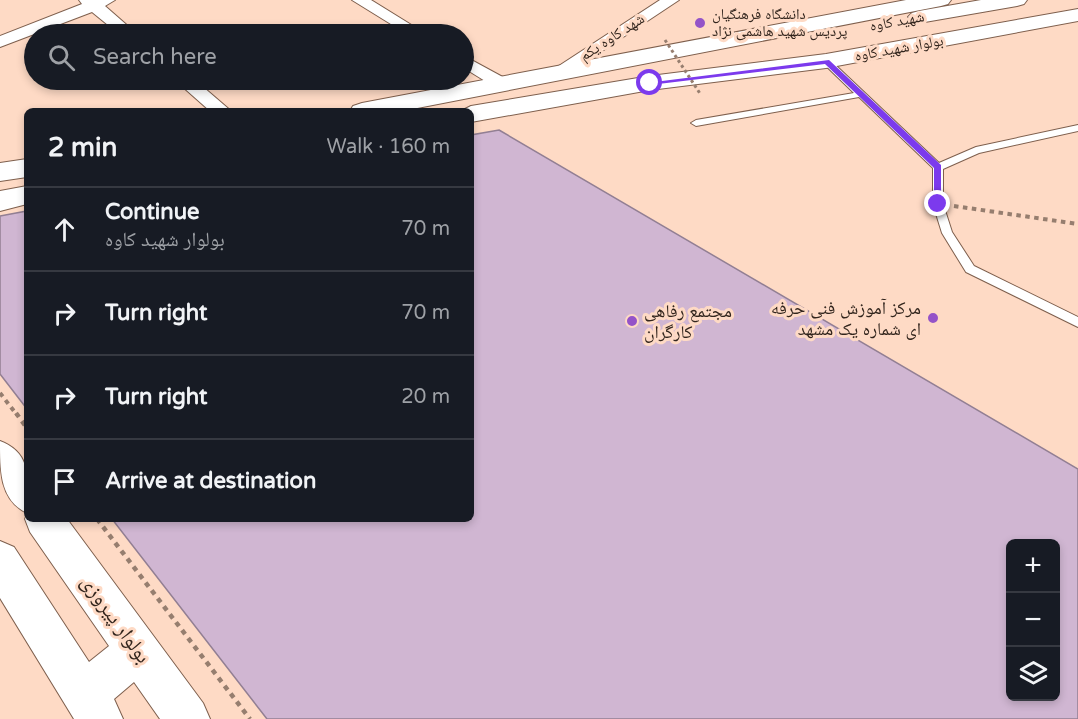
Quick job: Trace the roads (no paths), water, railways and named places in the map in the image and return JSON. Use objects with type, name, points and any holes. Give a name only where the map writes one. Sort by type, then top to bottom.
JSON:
[{"type":"main road","points":[[378,108],[504,85],[808,23],[941,0]]},
{"type":"main road","name":"شهید کاوه","points":[[635,59],[754,47],[1017,0]]},
{"type":"main road","name":"شهید کاوه","points":[[650,83],[764,59],[1078,1]]},
{"type":"main road","name":"بولوار شهید کاوه","points":[[474,113],[650,83],[826,61],[1078,15]]},
{"type":"main road","points":[[0,172],[24,168]]},
{"type":"main road","points":[[0,201],[24,196]]},
{"type":"main road","points":[[0,458],[24,491]]},
{"type":"main road","name":"بولوار پیروزی","points":[[46,522],[187,719]]},
{"type":"main road","points":[[0,561],[92,707],[139,650]]},
{"type":"street","points":[[360,0],[401,24]]},
{"type":"street","name":"شهد کاوه یکم","points":[[554,75],[671,0]]},
{"type":"street","points":[[43,24],[96,2],[119,24]]},
{"type":"street","points":[[0,42],[24,32]]},
{"type":"street","points":[[474,67],[504,85]]},
{"type":"street","points":[[196,90],[218,108]]},
{"type":"lane","points":[[826,61],[938,167],[938,204],[947,233],[970,269],[1078,322]]},
{"type":"lane","points":[[696,123],[861,94]]},
{"type":"lane","points":[[938,167],[976,150],[1078,128]]},
{"type":"place","name":"دانشگاه فرهنگیان پردیس شهید هاشمی نژاد","points":[[700,23]]},
{"type":"place","name":"مرکز آموزش فنی حرفه ای شماره یک مشهد","points":[[933,318]]},
{"type":"place","name":"مجتمع رفاهی کارگران","points":[[632,321]]}]
